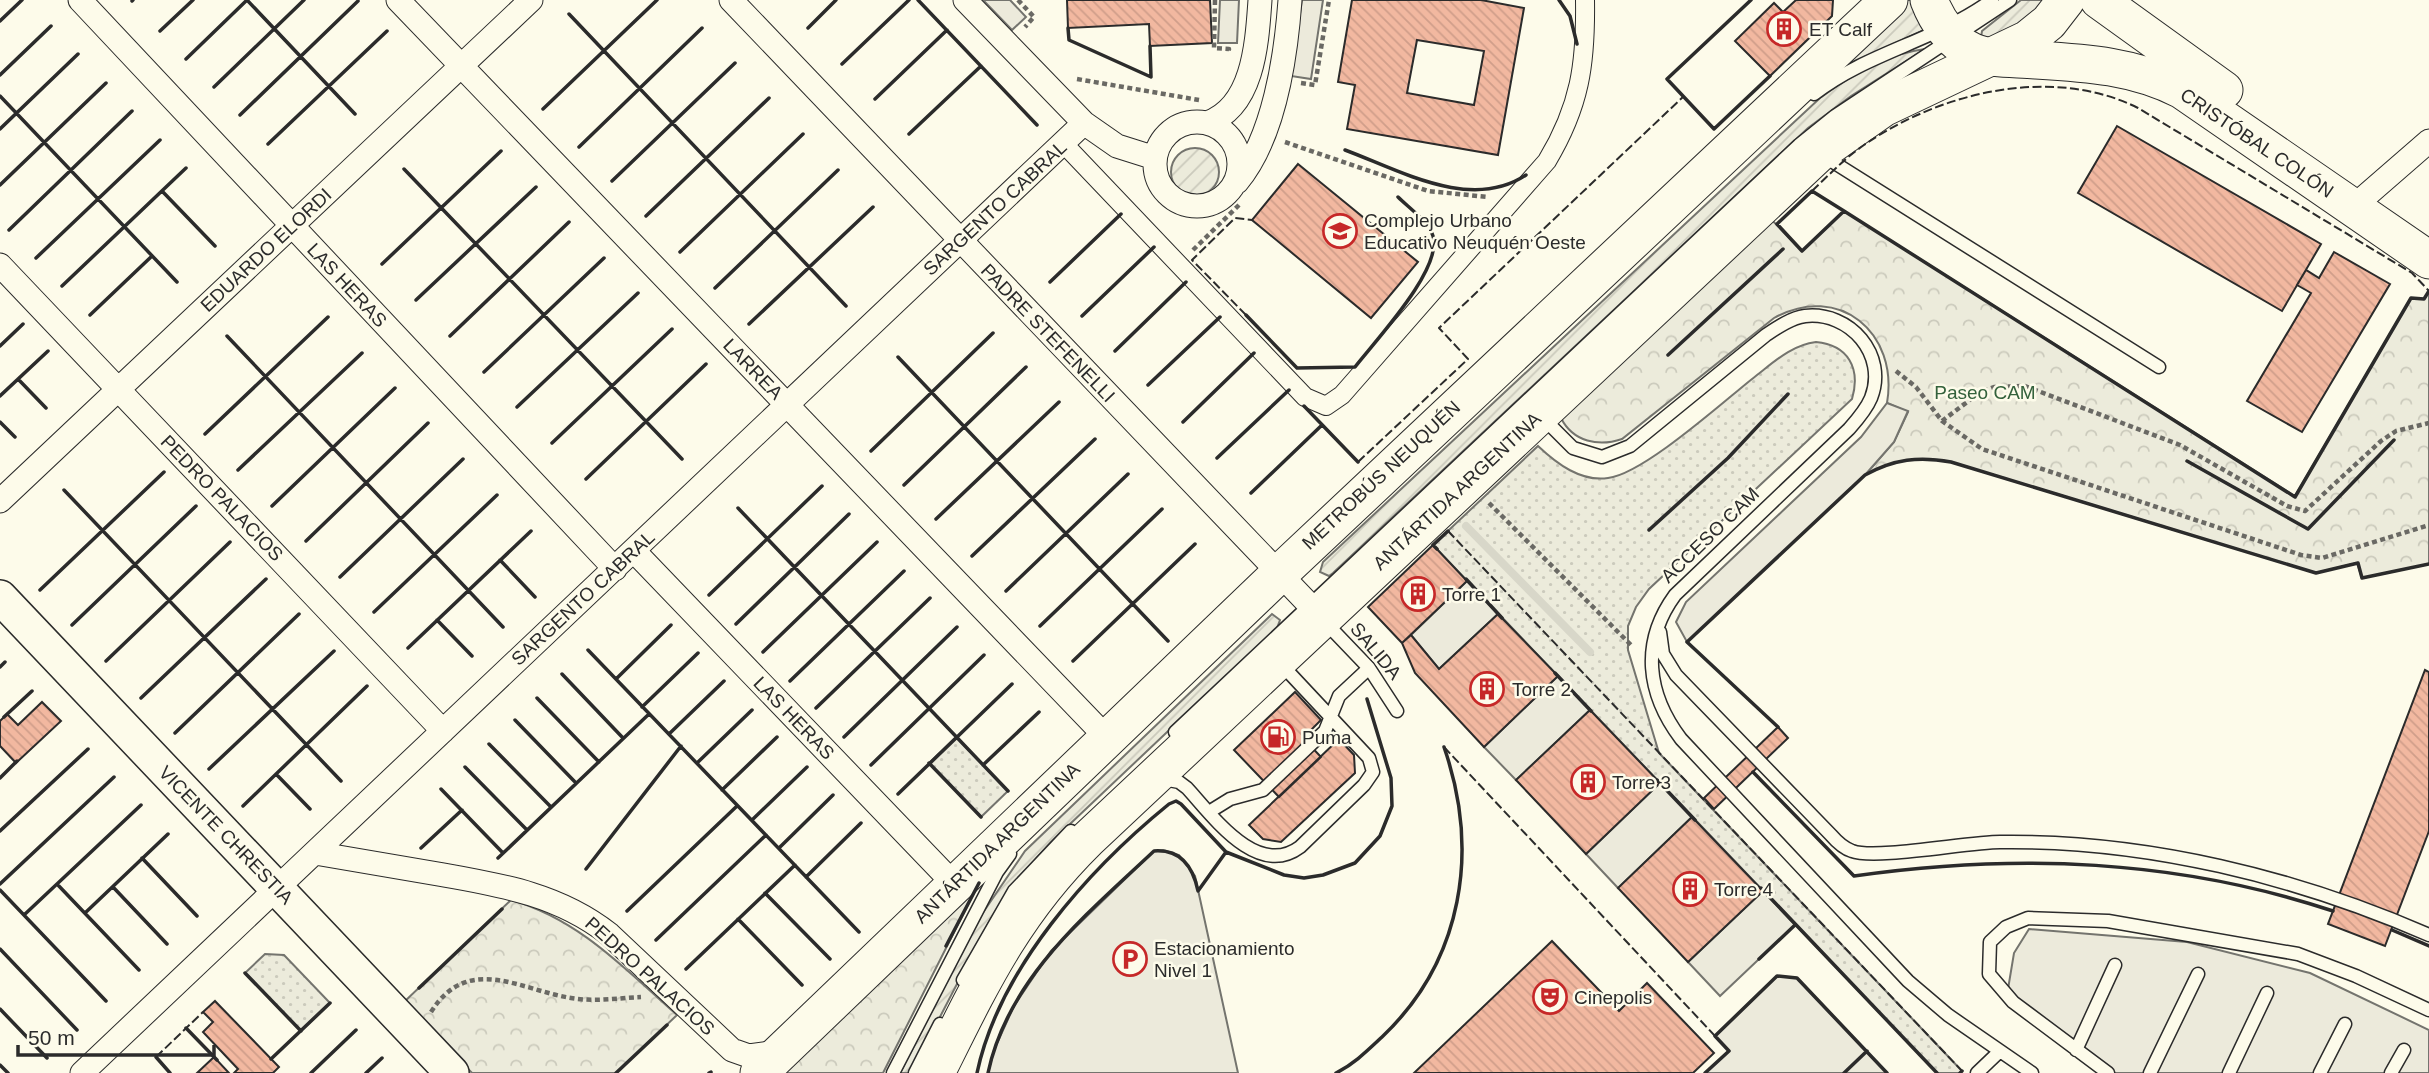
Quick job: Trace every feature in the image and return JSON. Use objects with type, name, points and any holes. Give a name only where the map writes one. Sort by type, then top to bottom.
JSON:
[{"type":"main road","name":"ANTÁRTIDA ARGENTINA","points":[[768,1062],[1107,738],[1288,583],[1889,0]]},
{"type":"main road","name":"ANTÁRTIDA ARGENTINA","points":[[936,1073],[988,969],[1022,914],[1064,863],[1156,763],[1277,660],[1315,611],[1539,414],[1819,153],[1883,108],[1993,57],[2038,32],[2066,0]]},
{"type":"main road","name":"CRISTÓBAL COLÓN","points":[[2100,1],[2362,200],[2429,260]]},
{"type":"main road","name":"CRISTÓBAL COLÓN","points":[[1942,23],[1972,51],[1993,57],[2104,65],[2167,82],[2362,200],[2429,232]]},
{"type":"main road","name":"VICENTE CHRESTIA","points":[[0,597],[452,1073]]},
{"type":"street","name":"LAS HERAS","points":[[80,0],[615,569]]},
{"type":"street","name":"LARREA","points":[[398,0],[1107,738]]},
{"type":"street","name":"EDUARDO ELORDI","points":[[0,500],[531,0]]},
{"type":"street","name":"PADRE STEFENELLI","points":[[730,0],[1315,611]]},
{"type":"street","points":[[965,0],[1084,123],[1117,146],[1155,158]]},
{"type":"street","points":[[1207,123],[1225,115],[1239,97],[1253,56],[1260,0]]},
{"type":"street","points":[[1231,190],[1237,177],[1237,150],[1230,138],[1207,123],[1193,121],[1179,125],[1159,144],[1155,158],[1160,185],[1168,196],[1194,207],[1208,205],[1231,190],[1254,159],[1262,141],[1284,52],[1290,0]]},
{"type":"street","points":[[1063,143],[1305,397],[1321,406],[1332,404],[1520,192],[1553,151],[1578,96],[1585,56],[1585,0]]},
{"type":"street","name":"SARGENTO CABRAL","points":[[82,1073],[1084,123]]},
{"type":"street","points":[[2362,200],[2429,141]]},
{"type":"street","name":"PEDRO PALACIOS","points":[[0,265],[443,731]]},
{"type":"street","name":"LAS HERAS","points":[[634,551],[954,884]]},
{"type":"street","name":"PEDRO PALACIOS","points":[[315,853],[496,883],[556,902],[591,920],[609,934],[733,1050],[768,1062]]},
{"type":"lane","points":[[1801,105],[1854,66],[1992,0]]},
{"type":"lane","points":[[1277,660],[1369,758],[1373,772],[1364,785],[1300,847],[1282,855],[1253,850],[1239,843],[1179,782],[1156,763],[1808,137],[1853,103],[1942,23],[2010,0]]},
{"type":"lane","points":[[1819,153],[2159,367]]},
{"type":"lane","name":"ACCESO CAM","points":[[1539,414],[1573,448],[1602,457],[1630,446],[1766,335],[1790,321],[1802,316],[1828,317],[1850,327],[1865,343],[1874,363],[1875,375],[1867,408],[1849,429],[1683,586],[1660,618],[1652,656],[1653,680],[1658,702],[1681,739],[1908,981],[1928,999],[2032,1073]]},
{"type":"lane","name":"SALIDA","points":[[1315,611],[1368,668],[1397,711]]},
{"type":"lane","points":[[1660,618],[1663,654],[1676,675],[1831,835],[1853,852],[1881,853],[2000,842],[2051,843],[2131,852],[2287,883],[2342,899],[2429,935]]},
{"type":"lane","points":[[1209,812],[1230,799],[1262,790],[1325,732],[1339,696],[1368,668]]},
{"type":"lane","points":[[958,990],[1014,891],[1082,821]]},
{"type":"lane","points":[[893,1073],[997,872],[1016,848]]},
{"type":"lane","points":[[2108,1073],[2013,1002],[1989,974],[1990,942],[2006,927],[2028,918],[2108,921],[2298,954],[2356,975],[2429,1010]]},
{"type":"lane","points":[[2076,1050],[2115,965]]},
{"type":"lane","points":[[2150,1073],[2198,974]]},
{"type":"lane","points":[[2230,1073],[2267,993]]},
{"type":"lane","points":[[915,1073],[946,1014]]},
{"type":"lane","points":[[2320,1073],[2345,1024]]},
{"type":"lane","points":[[2391,1073],[2404,1050]]},
{"type":"lane","points":[[1977,1073],[2000,1051]]},
{"type":"path","points":[[1018,0],[1034,17],[1020,32]]},
{"type":"path","points":[[1216,0],[1214,48],[1229,49],[1225,61]]},
{"type":"path","points":[[1065,75],[1086,82],[1207,99]]},
{"type":"path","points":[[1283,141],[1448,195],[1485,198],[1520,192]]},
{"type":"path","points":[[1894,358],[1895,382]]},
{"type":"path","points":[[1896,371],[1916,387],[1942,421],[1966,440],[1998,456],[2312,557],[2331,555],[2429,526]]},
{"type":"path","points":[[1942,421],[1979,393],[1994,387],[2025,386],[2180,445],[2299,511],[2316,504],[2381,440],[2396,431],[2429,423]]},
{"type":"path","points":[[1487,501],[1634,648]]},
{"type":"path","points":[[1634,635],[1636,658]]},
{"type":"path","points":[[429,1014],[454,986],[478,979],[509,982],[586,1000],[642,996]]},
{"type":"path","points":[[633,989],[651,1005]]},
{"type":"green space","points":[[1902,0],[1916,0],[1929,28],[1820,77]]},
{"type":"green space","points":[[2021,0],[2047,0],[2043,10],[1994,40],[1981,37],[1982,31]]},
{"type":"green space","points":[[1925,49],[1851,96],[1808,128],[1333,573],[1329,576],[1320,572],[1323,562],[1820,98],[1869,67],[1896,56]]},
{"type":"green space","points":[[1195,148],[1212,155],[1219,172],[1212,189],[1195,196],[1178,189],[1171,172],[1178,155]]},
{"type":"green space","name":"Paseo CAM","points":[[1844,211],[2295,496],[2411,298],[2424,299],[2429,291],[2429,564],[2362,578],[2357,563],[2316,573],[1951,462],[1907,460],[1886,465],[1865,475],[1894,442],[1908,412],[1887,403],[1888,378],[1884,355],[1874,336],[1859,321],[1841,311],[1821,306],[1798,308],[1774,318],[1622,439],[1604,442],[1587,440],[1572,433],[1566,426],[1561,418],[1766,214],[1802,251]]},
{"type":"green space","points":[[1816,342],[1836,348],[1849,360],[1855,377],[1852,399],[1649,589],[1636,607],[1628,626],[1628,650],[1659,753],[1962,1071],[1960,1073],[1937,1073],[1433,545],[1538,446],[1561,465],[1588,477],[1608,478],[1623,473],[1663,450],[1784,354],[1799,346]]},
{"type":"green space","points":[[1272,614],[1280,620],[1277,628],[1051,842],[1014,883],[989,922],[911,1073],[900,1073],[980,917],[1025,851]]},
{"type":"green space","points":[[956,737],[1008,791],[981,817],[929,763]]},
{"type":"green space","points":[[993,855],[883,1073],[774,1073]]},
{"type":"green space","points":[[511,900],[536,909],[580,933],[620,964],[677,1015],[616,1073],[472,1073],[404,1002]]},
{"type":"green space","points":[[265,954],[284,955],[330,1003],[301,1031],[245,973]]},
{"type":"shaded area","points":[[983,0],[1010,0],[1026,17],[1012,30]]},
{"type":"shaded area","points":[[1220,0],[1239,0],[1237,43],[1218,43]]},
{"type":"shaded area","points":[[1302,0],[1323,0],[1311,79],[1291,76]]},
{"type":"shaded area","points":[[1887,403],[1908,411],[1894,442],[1865,475],[1687,642],[1676,622],[1686,602],[1861,437]]},
{"type":"shaded area","points":[[1467,581],[1498,614],[1439,669],[1411,635]]},
{"type":"shaded area","points":[[1558,676],[1590,710],[1516,780],[1484,747]]},
{"type":"shaded area","points":[[1660,783],[1692,817],[1618,888],[1586,854]]},
{"type":"shaded area","name":"Estacionamiento Nivel 1","points":[[1163,850],[1179,855],[1195,876],[1238,1073],[988,1073],[994,1050],[1014,1006],[1051,951],[1154,851]]},
{"type":"shaded area","points":[[1763,891],[1795,925],[1720,996],[1688,962]]},
{"type":"shaded area","points":[[2029,929],[2187,942],[2310,973],[2429,1030],[2429,1073],[2108,1073],[2007,995],[2014,953]]},
{"type":"shaded area","points":[[1777,976],[1797,978],[1887,1073],[1705,1073],[1729,1051],[1715,1036]]},
{"type":"building","points":[[1067,0],[1210,0],[1212,43],[1150,46],[1149,24],[1068,28]]},
{"type":"building","points":[[1352,0],[1481,0],[1524,8],[1498,155],[1347,129],[1355,85],[1338,82]],"holes":[[[1417,40],[1484,51],[1474,105],[1407,93]]]},
{"type":"building","name":"ET Calf","points":[[1796,0],[1833,0],[1832,16],[1770,76],[1735,41],[1774,3],[1783,12]]},
{"type":"building","points":[[2117,126],[2321,244],[2282,311],[2078,193]]},
{"type":"building","points":[[1298,164],[1418,262],[1371,318],[1252,220]]},
{"type":"building","points":[[2334,252],[2390,284],[2302,432],[2247,401],[2311,293],[2297,285],[2306,270],[2319,278]]},
{"type":"building","name":"Torre 1","points":[[1433,545],[1467,581],[1402,643],[1368,607]]},
{"type":"building","name":"Torre 2","points":[[1498,614],[1558,676],[1484,747],[1415,673],[1402,643],[1411,635],[1439,669]]},
{"type":"building","points":[[2425,670],[2429,672],[2429,831],[2385,946],[2328,924]]},
{"type":"building","points":[[1295,692],[1321,720],[1303,738],[1321,757],[1279,797],[1234,750]]},
{"type":"building","points":[[42,702],[61,721],[16,763],[0,746],[0,721],[7,714],[18,725]]},
{"type":"building","name":"Torre 3","points":[[1590,710],[1660,783],[1586,854],[1516,780]]},
{"type":"building","points":[[1778,727],[1788,738],[1714,809],[1704,798]]},
{"type":"building","points":[[1339,739],[1354,755],[1355,773],[1281,842],[1263,839],[1249,825]]},
{"type":"building","name":"Torre 4","points":[[1692,817],[1763,891],[1688,962],[1618,888]]},
{"type":"building","name":"Cinepolis","points":[[1552,941],[1619,1011],[1647,983],[1714,1053],[1693,1073],[1414,1073]]},
{"type":"building","points":[[215,1001],[279,1067],[273,1073],[234,1073],[238,1069],[203,1032],[213,1022],[203,1012]]},
{"type":"building","points":[[214,1057],[229,1073],[197,1073]]},
{"type":"waterway","points":[[1466,526],[1590,652]]},
{"type":"fence","points":[[1812,191],[1864,145],[1894,126],[1927,111],[1998,90],[2070,88],[2105,95],[2138,108],[2412,273],[2429,291]]},
{"type":"fence","points":[[1358,462],[1468,359],[1439,328],[1684,96]]},
{"type":"fence","points":[[1246,315],[1192,260],[1235,218],[1252,220]]},
{"type":"fence","points":[[1448,531],[1964,1073]]},
{"type":"fence","points":[[1444,747],[1715,1036]]},
{"type":"fence","points":[[156,1057],[203,1012]]},
{"type":"wall","points":[[0,21],[22,0]]},
{"type":"wall","points":[[160,31],[193,0]]},
{"type":"wall","points":[[247,0],[355,114]]},
{"type":"wall","points":[[186,59],[247,0]]},
{"type":"wall","points":[[214,87],[304,0]]},
{"type":"wall","points":[[543,109],[657,0]]},
{"type":"wall","points":[[808,28],[836,0]]},
{"type":"wall","points":[[842,64],[909,0]]},
{"type":"wall","points":[[918,0],[1037,125]]},
{"type":"wall","points":[[1559,0],[1570,16],[1577,44]]},
{"type":"wall","points":[[1751,0],[1667,79],[1714,129],[1770,76]]},
{"type":"wall","points":[[240,115],[358,1]]},
{"type":"wall","points":[[569,14],[846,306]]},
{"type":"wall","points":[[0,75],[51,26]]},
{"type":"wall","points":[[579,147],[702,28]]},
{"type":"wall","points":[[1068,28],[1069,40],[1151,77],[1150,46]]},
{"type":"wall","points":[[875,99],[947,30]]},
{"type":"wall","points":[[268,144],[387,31]]},
{"type":"wall","points":[[0,129],[78,54]]},
{"type":"wall","points":[[612,181],[735,63]]},
{"type":"wall","points":[[909,134],[981,66]]},
{"type":"wall","points":[[0,185],[106,83]]},
{"type":"wall","points":[[0,96],[177,282]]},
{"type":"wall","points":[[646,216],[769,98]]},
{"type":"wall","points":[[9,230],[132,111]]},
{"type":"wall","points":[[680,252],[803,134]]},
{"type":"wall","points":[[36,258],[160,140]]},
{"type":"wall","points":[[1345,150],[1411,176],[1459,189],[1482,190],[1505,185],[1526,175]]},
{"type":"wall","points":[[382,264],[501,151]]},
{"type":"wall","points":[[62,286],[186,168]]},
{"type":"wall","points":[[404,169],[682,459]]},
{"type":"wall","points":[[715,288],[838,170]]},
{"type":"wall","points":[[416,300],[536,187]]},
{"type":"wall","points":[[162,191],[215,246]]},
{"type":"wall","points":[[1844,211],[1802,251],[1777,224],[1812,191],[1844,211],[2295,497],[2411,298],[2424,299],[2429,291]]},
{"type":"wall","points":[[1246,315],[1297,368],[1355,367],[1418,285],[1428,267],[1433,250],[1433,236],[1427,225],[1398,197]]},
{"type":"wall","points":[[749,324],[873,207]]},
{"type":"wall","points":[[1050,282],[1121,214]]},
{"type":"wall","points":[[450,336],[569,222]]},
{"type":"wall","points":[[1082,316],[1154,247]]},
{"type":"wall","points":[[1668,355],[1783,249]]},
{"type":"wall","points":[[90,315],[152,256]]},
{"type":"wall","points":[[484,372],[604,258]]},
{"type":"wall","points":[[1115,351],[1186,282]]},
{"type":"wall","points":[[517,407],[638,293]]},
{"type":"wall","points":[[205,434],[328,317]]},
{"type":"wall","points":[[1148,385],[1220,317]]},
{"type":"wall","points":[[0,346],[23,324]]},
{"type":"wall","points":[[552,443],[672,329]]},
{"type":"wall","points":[[871,451],[993,333]]},
{"type":"wall","points":[[227,336],[503,627]]},
{"type":"wall","points":[[0,396],[48,351]]},
{"type":"wall","points":[[238,470],[362,353]]},
{"type":"wall","points":[[1183,422],[1254,353]]},
{"type":"wall","points":[[898,357],[1168,641]]},
{"type":"wall","points":[[586,479],[706,364]]},
{"type":"wall","points":[[904,485],[1026,367]]},
{"type":"wall","points":[[18,379],[46,408]]},
{"type":"wall","points":[[272,506],[395,388]]},
{"type":"wall","points":[[1217,458],[1289,390]]},
{"type":"wall","points":[[1649,530],[1728,458],[1788,394]]},
{"type":"wall","points":[[936,519],[1059,402]]},
{"type":"wall","points":[[1304,406],[1358,462]]},
{"type":"wall","points":[[0,422],[15,437]]},
{"type":"wall","points":[[306,541],[428,423]]},
{"type":"wall","points":[[1251,493],[1322,425]]},
{"type":"wall","points":[[972,556],[1095,439]]},
{"type":"wall","points":[[2187,461],[2308,529],[2394,440]]},
{"type":"wall","points":[[340,577],[463,459]]},
{"type":"wall","points":[[1778,727],[1687,642],[1865,475],[1897,462],[1917,459],[1951,462],[2316,573],[2358,563],[2362,578],[2429,564]]},
{"type":"wall","points":[[40,590],[164,472]]},
{"type":"wall","points":[[1006,591],[1128,474]]},
{"type":"wall","points":[[709,595],[822,486]]},
{"type":"wall","points":[[64,490],[341,781]]},
{"type":"wall","points":[[374,612],[497,495]]},
{"type":"wall","points":[[72,625],[196,506]]},
{"type":"wall","points":[[738,508],[1008,791]]},
{"type":"wall","points":[[1040,626],[1162,509]]},
{"type":"wall","points":[[736,624],[849,514]]},
{"type":"wall","points":[[408,648],[531,531]]},
{"type":"wall","points":[[1437,549],[1433,545],[1448,531]]},
{"type":"wall","points":[[106,661],[230,542]]},
{"type":"wall","points":[[763,652],[877,542]]},
{"type":"wall","points":[[1073,661],[1195,544]]},
{"type":"wall","points":[[500,560],[535,597]]},
{"type":"wall","points":[[790,681],[904,571]]},
{"type":"wall","points":[[141,698],[266,579]]},
{"type":"wall","points":[[1466,579],[1502,618]]},
{"type":"wall","points":[[816,708],[930,598]]},
{"type":"wall","points":[[175,733],[299,614]]},
{"type":"wall","points":[[437,620],[472,656]]},
{"type":"wall","points":[[616,679],[671,625]]},
{"type":"wall","points":[[844,737],[957,627]]},
{"type":"wall","points":[[588,650],[859,932]]},
{"type":"wall","points":[[209,769],[334,651]]},
{"type":"wall","points":[[642,707],[698,653]]},
{"type":"wall","points":[[871,765],[984,655]]},
{"type":"wall","points":[[0,667],[5,662]]},
{"type":"wall","points":[[1555,673],[1591,711]]},
{"type":"wall","points":[[562,674],[623,738]]},
{"type":"wall","points":[[669,734],[724,681]]},
{"type":"wall","points":[[898,794],[1012,684]]},
{"type":"wall","points":[[243,806],[367,686]]},
{"type":"wall","points":[[4,717],[32,691]]},
{"type":"wall","points":[[537,698],[599,762]]},
{"type":"wall","points":[[977,1073],[988,1034],[1026,959],[1079,890],[1108,859],[1169,804],[1176,801],[1181,804],[1226,852],[1284,875],[1304,878],[1323,875],[1355,863],[1380,836],[1392,806],[1391,778],[1367,699]]},
{"type":"wall","points":[[697,763],[752,710]]},
{"type":"wall","points":[[983,765],[1039,712]]},
{"type":"wall","points":[[498,858],[649,714]]},
{"type":"wall","points":[[515,720],[576,783]]},
{"type":"wall","points":[[722,790],[777,737]]},
{"type":"wall","points":[[489,744],[551,807]]},
{"type":"wall","points":[[586,869],[681,746]]},
{"type":"wall","points":[[1336,1073],[1366,1052],[1409,1007],[1431,974],[1447,939],[1457,902],[1462,864],[1461,825],[1455,786],[1444,747]]},
{"type":"wall","points":[[0,831],[88,749]]},
{"type":"wall","points":[[0,778],[17,761]]},
{"type":"wall","points":[[929,763],[981,817]]},
{"type":"wall","points":[[465,767],[527,830]]},
{"type":"wall","points":[[752,820],[807,767]]},
{"type":"wall","points":[[1753,772],[1854,876],[1976,864],[2096,865],[2215,880],[2333,911]]},
{"type":"wall","points":[[276,774],[310,809]]},
{"type":"wall","points":[[0,884],[114,777]]},
{"type":"wall","points":[[1657,780],[1695,820]]},
{"type":"wall","points":[[441,789],[503,853]]},
{"type":"wall","points":[[779,848],[833,795]]},
{"type":"wall","points":[[24,915],[141,805]]},
{"type":"wall","points":[[627,911],[737,806]]},
{"type":"wall","points":[[421,848],[462,810]]},
{"type":"wall","points":[[806,877],[861,823]]},
{"type":"wall","points":[[85,913],[168,834]]},
{"type":"wall","points":[[656,940],[766,835]]},
{"type":"wall","points":[[988,1073],[998,1039],[1013,1007],[1032,978],[1077,924],[1154,851],[1172,853],[1184,861],[1193,874],[1198,891],[1226,852]]},
{"type":"wall","points":[[142,858],[197,916]]},
{"type":"wall","points":[[686,969],[795,865]]},
{"type":"wall","points":[[946,946],[979,883]]},
{"type":"wall","points":[[57,884],[139,970]]},
{"type":"wall","points":[[113,887],[167,944]]},
{"type":"wall","points":[[1761,888],[1937,1073]]},
{"type":"wall","points":[[0,890],[106,1001]]},
{"type":"wall","points":[[765,893],[830,959]]},
{"type":"wall","points":[[419,988],[502,909]]},
{"type":"wall","points":[[738,919],[802,985]]},
{"type":"wall","points":[[1759,959],[1795,925]]},
{"type":"wall","points":[[2392,930],[2429,946]]},
{"type":"wall","points":[[0,949],[77,1030]]},
{"type":"wall","points":[[245,973],[301,1031]]},
{"type":"wall","points":[[1705,1073],[1729,1051],[1715,1036],[1777,976],[1797,978],[1887,1073]]},
{"type":"wall","points":[[271,1059],[330,1003]]},
{"type":"wall","points":[[0,1009],[47,1058]]},
{"type":"wall","points":[[616,1073],[667,1025]]},
{"type":"wall","points":[[186,1028],[217,1060]]},
{"type":"wall","points":[[311,1073],[356,1030]]},
{"type":"wall","points":[[1844,1073],[1867,1051]]},
{"type":"wall","points":[[156,1057],[170,1073]]},
{"type":"wall","points":[[366,1073],[382,1058]]},
{"type":"wall","points":[[0,1065],[8,1073]]},
{"type":"place","name":"ET Calf","points":[[1784,29]]},
{"type":"place","name":"Complejo Urbano Educativo Neuquén Oeste","points":[[1340,231]]},
{"type":"place","name":"Torre 1","points":[[1418,594]]},
{"type":"place","name":"Torre 2","points":[[1487,689]]},
{"type":"place","name":"Puma","points":[[1278,737]]},
{"type":"place","name":"Torre 3","points":[[1588,782]]},
{"type":"place","name":"Torre 4","points":[[1690,889]]},
{"type":"place","name":"Estacionamiento Nivel 1","points":[[1130,959]]},
{"type":"place","name":"Cinepolis","points":[[1550,997]]}]
